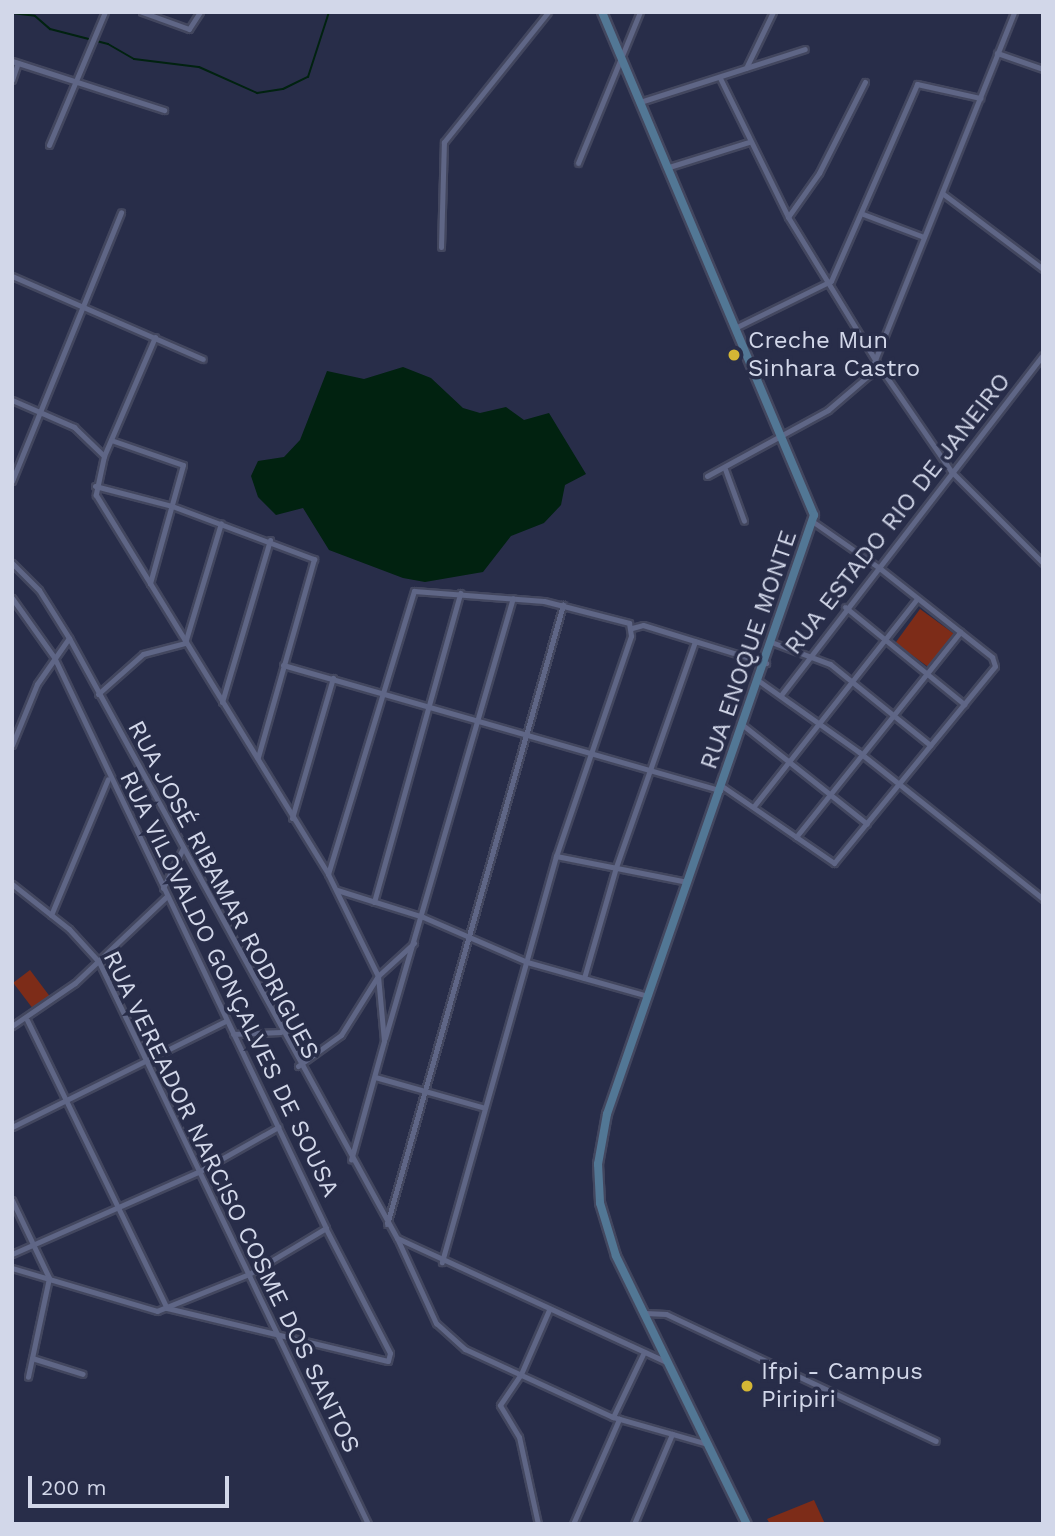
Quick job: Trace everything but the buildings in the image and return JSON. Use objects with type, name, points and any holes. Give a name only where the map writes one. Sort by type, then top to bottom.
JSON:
[{"type":"main road","name":"RUA ENOQUE MONTE","points":[[602,12],[785,435],[815,523],[602,1131],[598,1164],[610,1242],[747,1524]]},
{"type":"street","points":[[49,145],[105,12]]},
{"type":"street","points":[[142,12],[186,28],[194,25],[200,12]]},
{"type":"street","points":[[442,247],[444,142],[548,12]]},
{"type":"street","points":[[578,163],[640,12]]},
{"type":"street","points":[[746,68],[773,12]]},
{"type":"street","points":[[707,475],[725,469],[785,435],[846,396],[877,363],[1014,12]]},
{"type":"street","points":[[640,102],[805,50]]},
{"type":"street","points":[[997,53],[1043,69]]},
{"type":"street","points":[[12,80],[15,62],[164,110]]},
{"type":"street","points":[[720,78],[788,218],[877,363],[951,471],[1043,563]]},
{"type":"street","points":[[788,218],[819,173],[865,82]]},
{"type":"street","points":[[738,326],[827,284],[863,214],[916,85],[928,83],[980,98]]},
{"type":"street","points":[[669,167],[749,142]]},
{"type":"street","points":[[942,193],[1043,269]]},
{"type":"street","points":[[12,481],[121,212]]},
{"type":"street","points":[[863,214],[924,237]]},
{"type":"street","points":[[12,276],[203,359]]},
{"type":"street","points":[[155,337],[104,456],[95,486],[109,523],[258,757],[337,890],[378,976],[384,1041]]},
{"type":"street","name":"RUA ESTADO RIO DE JANEIRO","points":[[781,695],[845,607],[1043,355]]},
{"type":"street","points":[[12,400],[74,427],[104,456]]},
{"type":"street","points":[[111,440],[182,463],[149,583]]},
{"type":"street","points":[[725,469],[744,521]]},
{"type":"street","points":[[95,486],[172,506],[308,554],[315,562],[258,757]]},
{"type":"street","points":[[185,643],[221,523]]},
{"type":"street","points":[[283,665],[431,704],[721,788],[754,806],[832,864],[900,785],[995,664],[960,632],[878,567],[815,523]]},
{"type":"street","points":[[222,702],[270,540]]},
{"type":"street","name":"RUA JOSÉ RIBAMAR RODRIGUES","points":[[12,563],[39,590],[69,638],[298,1066],[397,1238],[448,1336],[521,1374],[616,1418],[710,1445]]},
{"type":"street","points":[[328,874],[410,594],[422,589],[563,605],[626,621],[632,628]]},
{"type":"street","points":[[374,902],[460,593]]},
{"type":"street","name":"RUA VILOVALDO GONÇALVES DE SOUSA","points":[[12,598],[54,657],[108,778],[326,1228],[317,1237],[249,1274],[167,1308]]},
{"type":"street","points":[[351,1161],[513,598]]},
{"type":"street","points":[[754,806],[917,599]]},
{"type":"street","points":[[387,1224],[563,605]]},
{"type":"street","points":[[845,607],[964,704]]},
{"type":"street","points":[[632,628],[643,625],[766,663]]},
{"type":"street","points":[[442,1262],[556,856],[632,628]]},
{"type":"street","points":[[796,837],[890,712],[960,632]]},
{"type":"street","points":[[12,745],[20,723],[54,657],[69,638]]},
{"type":"street","points":[[584,978],[615,867],[652,769],[695,641]]},
{"type":"street","points":[[98,694],[143,654],[185,643]]},
{"type":"street","points":[[774,643],[810,654],[851,681],[930,745]]},
{"type":"street","points":[[292,818],[333,678]]},
{"type":"street","points":[[759,681],[859,752],[1043,899]]},
{"type":"street","points":[[12,718],[20,723]]},
{"type":"street","points":[[744,726],[867,824]]},
{"type":"street","points":[[51,915],[108,778]]},
{"type":"street","points":[[163,888],[183,848]]},
{"type":"street","points":[[556,856],[689,882]]},
{"type":"street","name":"RUA VEREADOR NARCISO COSME DOS SANTOS","points":[[12,884],[51,915],[99,962],[249,1274],[275,1336],[368,1524]]},
{"type":"street","points":[[337,890],[469,934],[527,962],[649,996]]},
{"type":"street","points":[[12,1026],[27,1020],[99,962],[166,897]]},
{"type":"street","points":[[298,1066],[341,1035],[378,976],[415,943]]},
{"type":"street","points":[[27,1020],[64,1102],[167,1308]]},
{"type":"street","points":[[12,1127],[226,1021]]},
{"type":"street","points":[[233,1034],[281,1032]]},
{"type":"street","points":[[375,1077],[485,1108]]},
{"type":"street","points":[[12,1254],[200,1171],[278,1127]]},
{"type":"street","points":[[12,1200],[49,1278],[28,1377]]},
{"type":"street","points":[[12,1268],[149,1310],[167,1308],[382,1362],[391,1356],[326,1228]]},
{"type":"street","points":[[397,1238],[442,1262],[670,1363]]},
{"type":"street","points":[[538,1524],[519,1437],[500,1405],[521,1374],[550,1310]]},
{"type":"street","points":[[645,1313],[672,1317],[936,1441]]},
{"type":"street","points":[[573,1524],[644,1352]]},
{"type":"street","points":[[32,1358],[83,1374]]},
{"type":"street","points":[[634,1524],[672,1434]]},
{"type":"shaded area","points":[[403,367],[431,378],[463,408],[480,413],[506,407],[524,420],[549,413],[586,474],[565,485],[561,505],[544,523],[511,536],[483,572],[425,582],[403,578],[329,550],[303,508],[276,515],[258,497],[251,476],[258,461],[284,457],[300,440],[327,371],[364,379]]},
{"type":"shaded area","points":[[920,609],[954,634],[929,668],[895,643]]},
{"type":"shaded area","points":[[30,970],[50,997],[34,1010],[13,983]]},
{"type":"shaded area","points":[[814,1500],[825,1524],[770,1524],[767,1519]]},
{"type":"waterway","points":[[12,13],[35,16],[50,29],[108,44],[134,59],[199,67],[257,93],[283,89],[308,77],[329,12]]},
{"type":"place","name":"Creche Mun Sinhara Castro","points":[[734,355]]},
{"type":"place","name":"Ifpi - Campus Piripiri","points":[[747,1386]]}]
